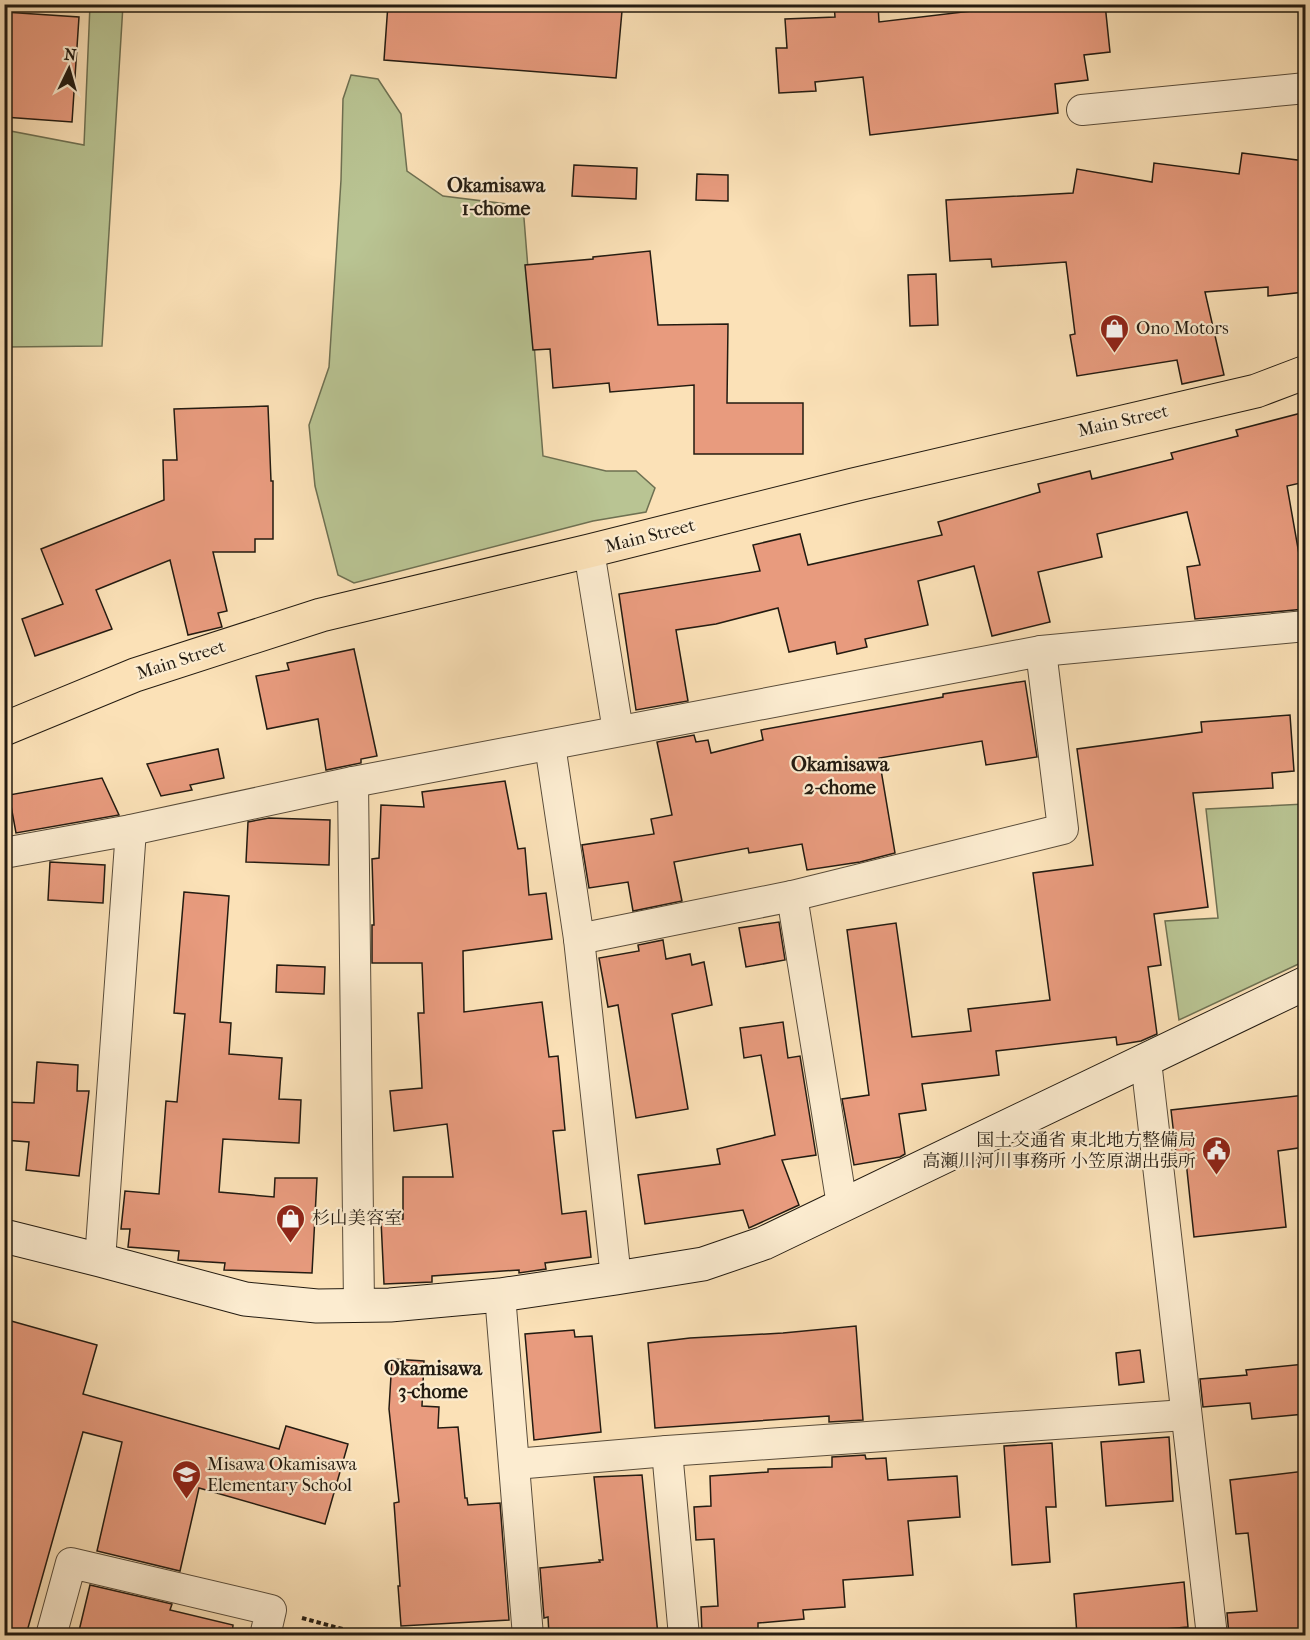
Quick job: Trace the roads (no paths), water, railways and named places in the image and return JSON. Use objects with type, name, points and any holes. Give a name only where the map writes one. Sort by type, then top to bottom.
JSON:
[{"type":"main road","name":"Main Street","points":[[4,729],[135,675],[321,615],[864,482],[1256,391],[1305,372]]},
{"type":"street","points":[[1082,111],[1305,88]]},
{"type":"street","points":[[589,551],[618,731]]},
{"type":"street","points":[[4,853],[131,830],[353,782],[1041,651],[1305,626]]},
{"type":"street","points":[[579,939],[792,896],[1063,829],[1041,651]]},
{"type":"street","points":[[550,745],[579,939],[616,1278]]},
{"type":"street","points":[[353,782],[359,1306]]},
{"type":"street","points":[[100,1260],[131,830]]},
{"type":"street","points":[[792,896],[842,1205]]},
{"type":"street","points":[[4,1236],[245,1299],[317,1306],[359,1306],[500,1294],[703,1264],[764,1243],[1305,983]]},
{"type":"street","points":[[1146,1061],[1212,1635]]},
{"type":"street","points":[[500,1294],[528,1635]]},
{"type":"street","points":[[514,1464],[667,1451],[1185,1415]]},
{"type":"street","points":[[667,1451],[684,1635]]},
{"type":"street","points":[[51,1635],[72,1563],[268,1623]]},
{"type":"place","name":"Ono Motors","points":[[1115,354]]},
{"type":"place","name":"国土交通省 東北地方整備局 高瀬川河川事務所 小笠原湖出張所","points":[[1217,1176]]},
{"type":"place","name":"杉山美容室","points":[[291,1244]]},
{"type":"place","name":"Misawa Okamisawa Elementary School","points":[[186,1500]]},
{"type":"district","name":"Okamisawa 1-chome","points":[[496,196]]},
{"type":"district","name":"Okamisawa 2-chome","points":[[840,776]]},
{"type":"district","name":"Okamisawa 3-chome","points":[[433,1380]]}]
